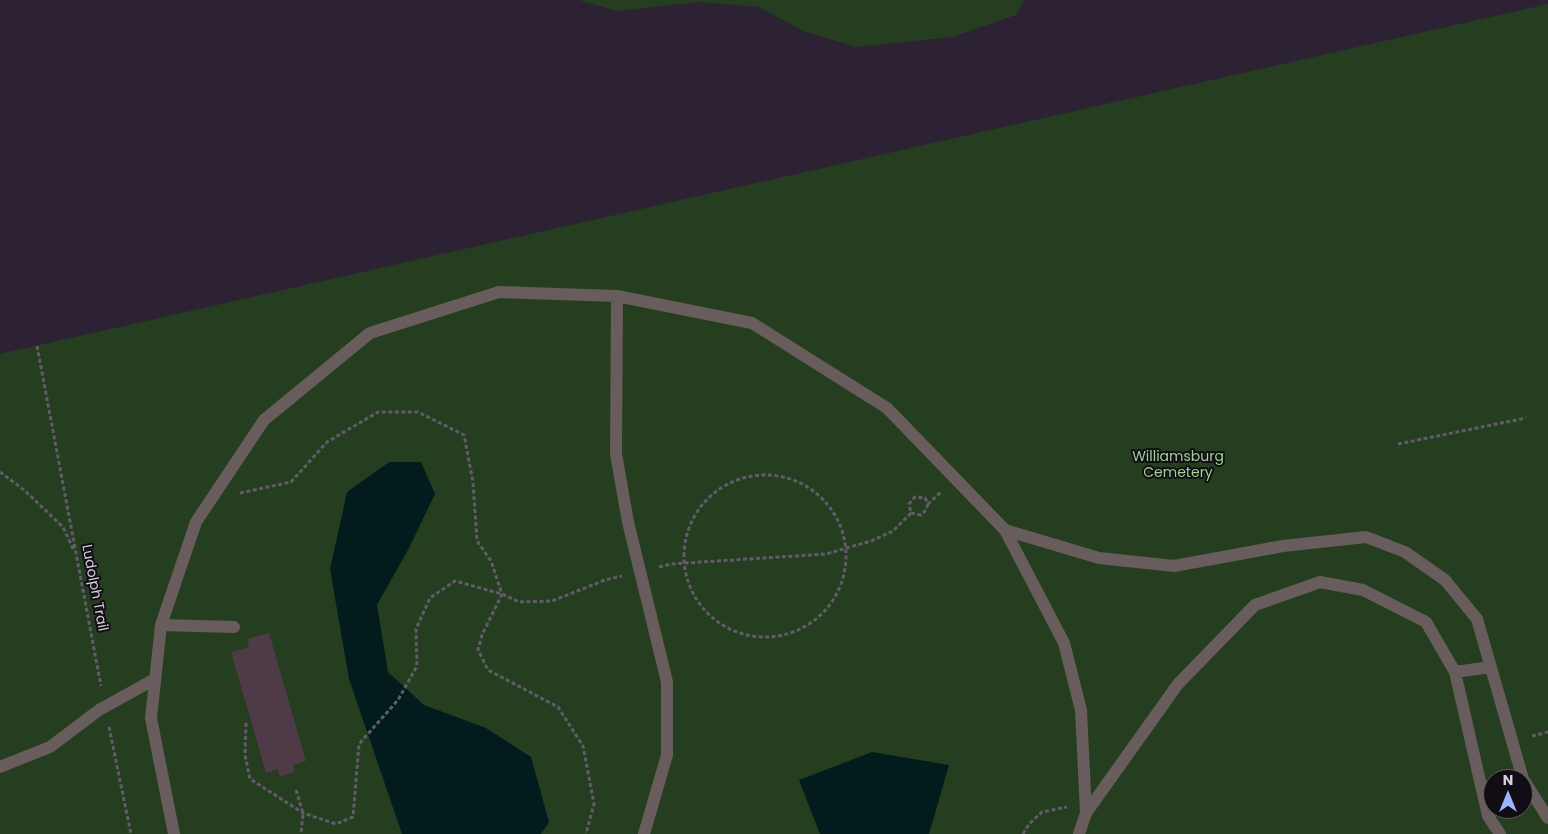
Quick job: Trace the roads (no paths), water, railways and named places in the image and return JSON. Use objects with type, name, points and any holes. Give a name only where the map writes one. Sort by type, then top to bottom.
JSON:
[{"type":"lane","points":[[174,834],[151,718],[161,625],[196,522],[264,420],[370,333],[499,292],[618,296],[752,323],[887,408],[1005,530],[1064,643],[1081,710],[1086,813]]},
{"type":"lane","points":[[618,296],[616,454],[628,522],[667,682],[667,755],[644,834]]},
{"type":"lane","points":[[1005,530],[1099,558],[1174,566],[1283,546],[1366,537],[1405,552],[1445,580],[1477,619],[1520,769]]},
{"type":"lane","points":[[1078,834],[1086,813],[1178,684],[1255,605],[1320,582],[1363,590],[1426,622],[1455,672],[1488,816],[1500,834]]},
{"type":"lane","points":[[161,625],[234,627]]},
{"type":"lane","points":[[1455,672],[1491,667]]},
{"type":"lane","points":[[0,767],[50,747],[104,707],[155,679]]},
{"type":"lane","points":[[1533,795],[1548,818]]},
{"type":"park label","name":"Williamsburg Cemetery","points":[[1178,466]]}]
